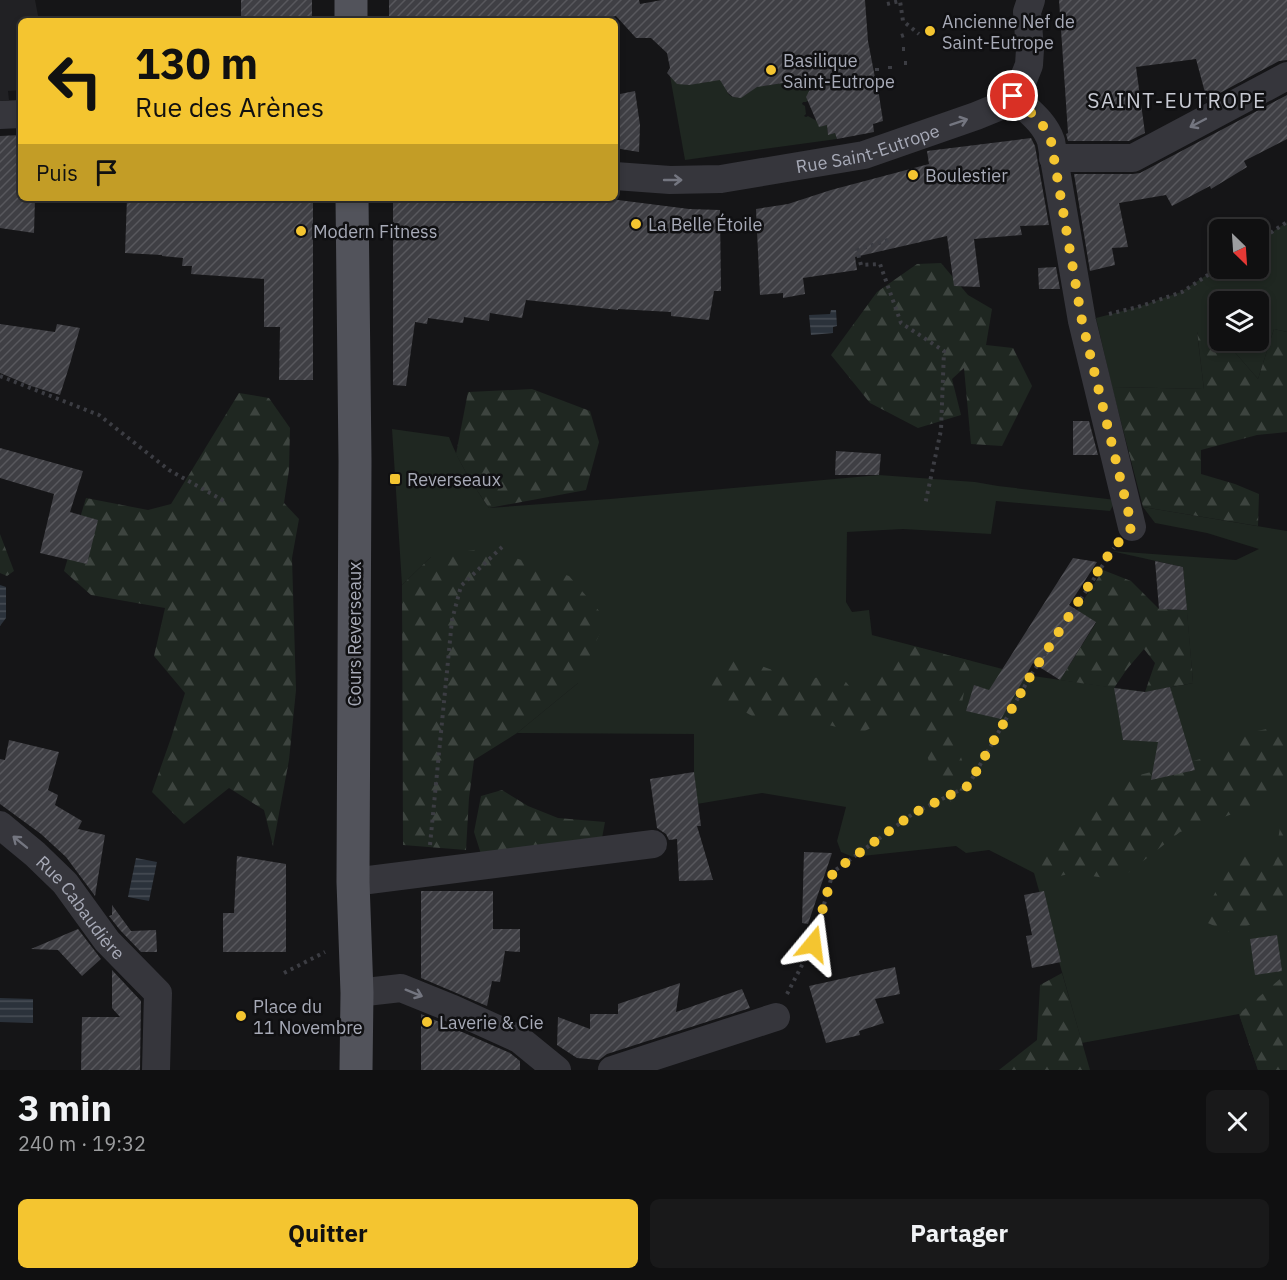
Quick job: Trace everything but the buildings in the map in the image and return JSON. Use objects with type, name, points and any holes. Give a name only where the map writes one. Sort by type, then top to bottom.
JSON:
[{"type":"main road","points":[[351,0],[351,18]]},
{"type":"main road","name":"Cours Reverseaux","points":[[352,201],[355,450],[353,882],[357,993],[356,1070]]},
{"type":"street","points":[[1031,0],[1027,12],[1029,64],[1021,85],[1013,96],[1043,124],[1051,141],[1082,321],[1132,527]]},
{"type":"street","points":[[1053,158],[1133,158],[1287,76]]},
{"type":"street","name":"Rue Saint-Eutrope","points":[[618,176],[670,180],[721,179],[864,155],[976,116],[999,106],[1013,96]]},
{"type":"street","points":[[0,115],[18,114]]},
{"type":"street","name":"Rue Cabaudière","points":[[0,825],[65,883],[107,940],[158,993],[156,1070]]},
{"type":"street","points":[[353,882],[653,844]]},
{"type":"street","points":[[357,993],[401,988],[519,1039],[557,1070]]},
{"type":"street","points":[[612,1070],[776,1017]]},
{"type":"path","points":[[887,4],[900,2],[901,22],[919,34]]},
{"type":"path","points":[[1269,234],[1287,222]]},
{"type":"path","points":[[888,240],[857,250],[861,266],[880,264],[901,323],[944,351],[941,430],[924,505]]},
{"type":"path","points":[[1082,321],[1138,308],[1182,292],[1209,274]]},
{"type":"path","points":[[0,376],[99,415],[169,470],[226,502]]},
{"type":"path","points":[[776,1017],[813,944],[833,872],[914,813],[968,786],[1031,675],[1111,551],[1132,527]]},
{"type":"path","points":[[427,873],[452,620],[461,586],[502,547]]},
{"type":"path","points":[[284,973],[325,951],[356,950]]},
{"type":"shaded area","points":[[0,0],[35,0],[38,18],[18,18],[18,90],[8,91],[9,100],[0,101]]},
{"type":"shaded area","points":[[831,310],[836,310],[837,326],[833,327],[833,333],[811,335],[809,315],[830,314]]},
{"type":"shaded area","points":[[0,585],[6,587],[6,618],[0,626]]},
{"type":"shaded area","points":[[136,858],[157,862],[149,901],[128,897]]},
{"type":"shaded area","points":[[0,998],[33,999],[33,1023],[0,1022]]},
{"type":"green space","points":[[725,74],[728,94],[735,97],[744,96],[754,87],[819,78],[811,98],[802,104],[805,106],[804,116],[817,121],[820,126],[827,125],[828,134],[835,133],[837,139],[685,160],[670,76],[687,85],[690,81],[703,83]]},
{"type":"green space","points":[[1287,222],[1287,332],[1274,329],[1269,345],[1269,291],[1209,291],[1209,333],[1197,332],[1204,389],[1112,387],[1096,318],[1181,292],[1209,274],[1209,279],[1269,279],[1269,234]]},
{"type":"green space","points":[[941,263],[968,295],[992,309],[986,345],[1013,348],[1032,386],[1002,446],[971,444],[964,368],[952,379],[961,415],[918,428],[870,403],[831,355],[877,292],[917,264]]},
{"type":"green space","points":[[1274,329],[1287,332],[1287,432],[1257,435],[1201,450],[1201,474],[1259,494],[1258,526],[1143,507],[1112,387],[1204,389],[1197,331],[1209,332],[1209,351],[1234,351],[1258,379],[1267,351],[1269,351]]},
{"type":"green space","points":[[1234,351],[1267,351],[1258,379]]},
{"type":"green space","points":[[532,389],[590,411],[599,442],[586,490],[489,508],[456,454],[468,392]]},
{"type":"green space","points":[[239,393],[269,398],[290,428],[289,470],[284,503],[299,519],[292,558],[296,690],[289,760],[273,846],[264,810],[229,788],[184,824],[152,792],[185,693],[154,656],[165,608],[91,595],[64,571],[86,498],[148,510],[171,504]]},
{"type":"green space","points":[[392,429],[449,437],[467,474],[489,508],[879,475],[975,482],[1116,500],[1110,511],[996,501],[991,534],[903,529],[847,532],[846,602],[852,612],[869,610],[872,635],[1026,675],[1145,692],[1193,683],[1183,567],[1111,551],[1236,560],[1259,549],[1207,533],[1155,523],[1143,507],[1287,531],[1287,1070],[1258,1070],[1239,1014],[1082,1043],[1034,873],[989,850],[966,853],[956,846],[853,857],[841,852],[837,841],[846,807],[762,793],[697,804],[694,734],[517,733],[578,683],[431,557],[402,585]]},
{"type":"green space","points":[[0,534],[14,571],[7,576],[0,573]]},
{"type":"green space","points":[[486,548],[569,576],[606,619],[578,683],[517,733],[474,760],[466,850],[403,845],[402,585],[431,557]]},
{"type":"green space","points":[[1103,570],[1131,581],[1159,609],[1187,610],[1193,683],[1145,692],[1155,663],[1144,649],[1114,688],[1060,680],[1096,623],[1077,610]]},
{"type":"green space","points":[[896,642],[971,661],[962,701],[959,746],[967,771],[989,789],[970,805],[951,802],[936,783],[917,725],[906,710],[861,733],[792,716],[752,716],[718,696],[706,683],[720,656],[745,660],[797,679],[841,676],[859,698],[881,678]]},
{"type":"green space","points":[[1287,725],[1287,790],[1250,808],[1180,832],[1128,873],[1105,878],[1073,873],[1051,878],[1034,873],[1051,840],[1107,792],[1132,777],[1212,756],[1242,734]]},
{"type":"green space","points":[[502,790],[528,806],[558,818],[605,822],[602,838],[481,854],[474,832],[481,796]]},
{"type":"green space","points":[[1287,819],[1287,913],[1228,932],[1201,920],[1237,856],[1259,851],[1274,865],[1281,821]]},
{"type":"green space","points":[[1062,973],[1090,1070],[999,1070],[1037,1040],[1040,985]]},
{"type":"green space","points":[[1287,973],[1287,1070],[1258,1070],[1239,1014]]},
{"type":"place","name":"Ancienne Nef de Saint-Eutrope","points":[[930,31]]},
{"type":"place","name":"Basilique Saint-Eutrope","points":[[771,70]]},
{"type":"place","name":"Boulestier","points":[[913,175]]},
{"type":"place","name":"La Belle Étoile","points":[[636,224]]},
{"type":"place","name":"Modern Fitness","points":[[301,231]]},
{"type":"place","name":"Reverseaux","points":[[395,479]]},
{"type":"place","name":"Place du 11 Novembre","points":[[241,1016]]},
{"type":"place","name":"Laverie & Cie","points":[[427,1022]]},
{"type":"district","name":"SAINT-EUTROPE","points":[[1177,100]]},
{"type":"route","points":[[813,944],[833,872],[914,813],[968,786],[1031,675],[1111,551],[1132,527],[1082,321],[1051,141],[1043,124],[1013,96]]}]
